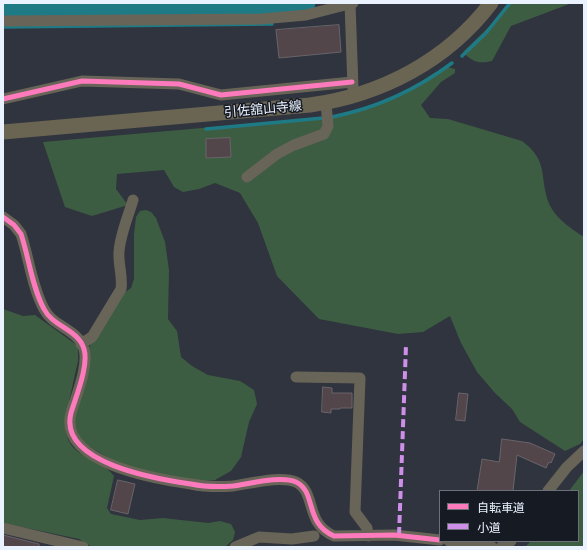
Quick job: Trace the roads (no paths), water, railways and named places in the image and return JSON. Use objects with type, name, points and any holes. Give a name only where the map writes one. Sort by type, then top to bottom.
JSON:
[{"type":"main road","name":"引佐舘山寺線","points":[[3,132],[326,103],[354,89],[400,79],[432,59],[462,36],[491,3]]},
{"type":"street","points":[[3,21],[261,19],[306,15],[351,3],[354,89],[221,95],[179,84],[82,81],[3,99]]},
{"type":"street","points":[[247,177],[281,151],[324,134],[328,126],[326,103]]},
{"type":"street","points":[[81,344],[92,337],[121,289],[122,282],[119,246],[133,200]]},
{"type":"street","points":[[3,217],[14,225],[21,234],[44,310],[49,318],[70,331],[81,344],[85,357],[84,367],[69,424],[74,440],[80,447],[117,467],[191,485],[220,486],[290,480],[303,487],[307,494],[314,518],[317,537]]},
{"type":"street","points":[[296,377],[360,378],[355,512],[367,528],[368,536]]},
{"type":"street","points":[[549,490],[567,467],[584,451]]},
{"type":"street","points":[[3,528],[83,547]]},
{"type":"street","points":[[235,547],[259,537],[292,539],[334,536],[404,535],[439,540]]},
{"type":"street","points":[[457,542],[492,547]]},
{"type":"street","points":[[501,547],[510,542]]},
{"type":"waterway","points":[[3,10],[260,7],[305,3]]},
{"type":"waterway","points":[[462,56],[486,33],[510,3]]},
{"type":"waterway","points":[[3,27],[272,24]]},
{"type":"waterway","points":[[332,117],[365,109],[395,97],[424,82],[452,63]]},
{"type":"waterway","points":[[206,129],[323,118]]}]
